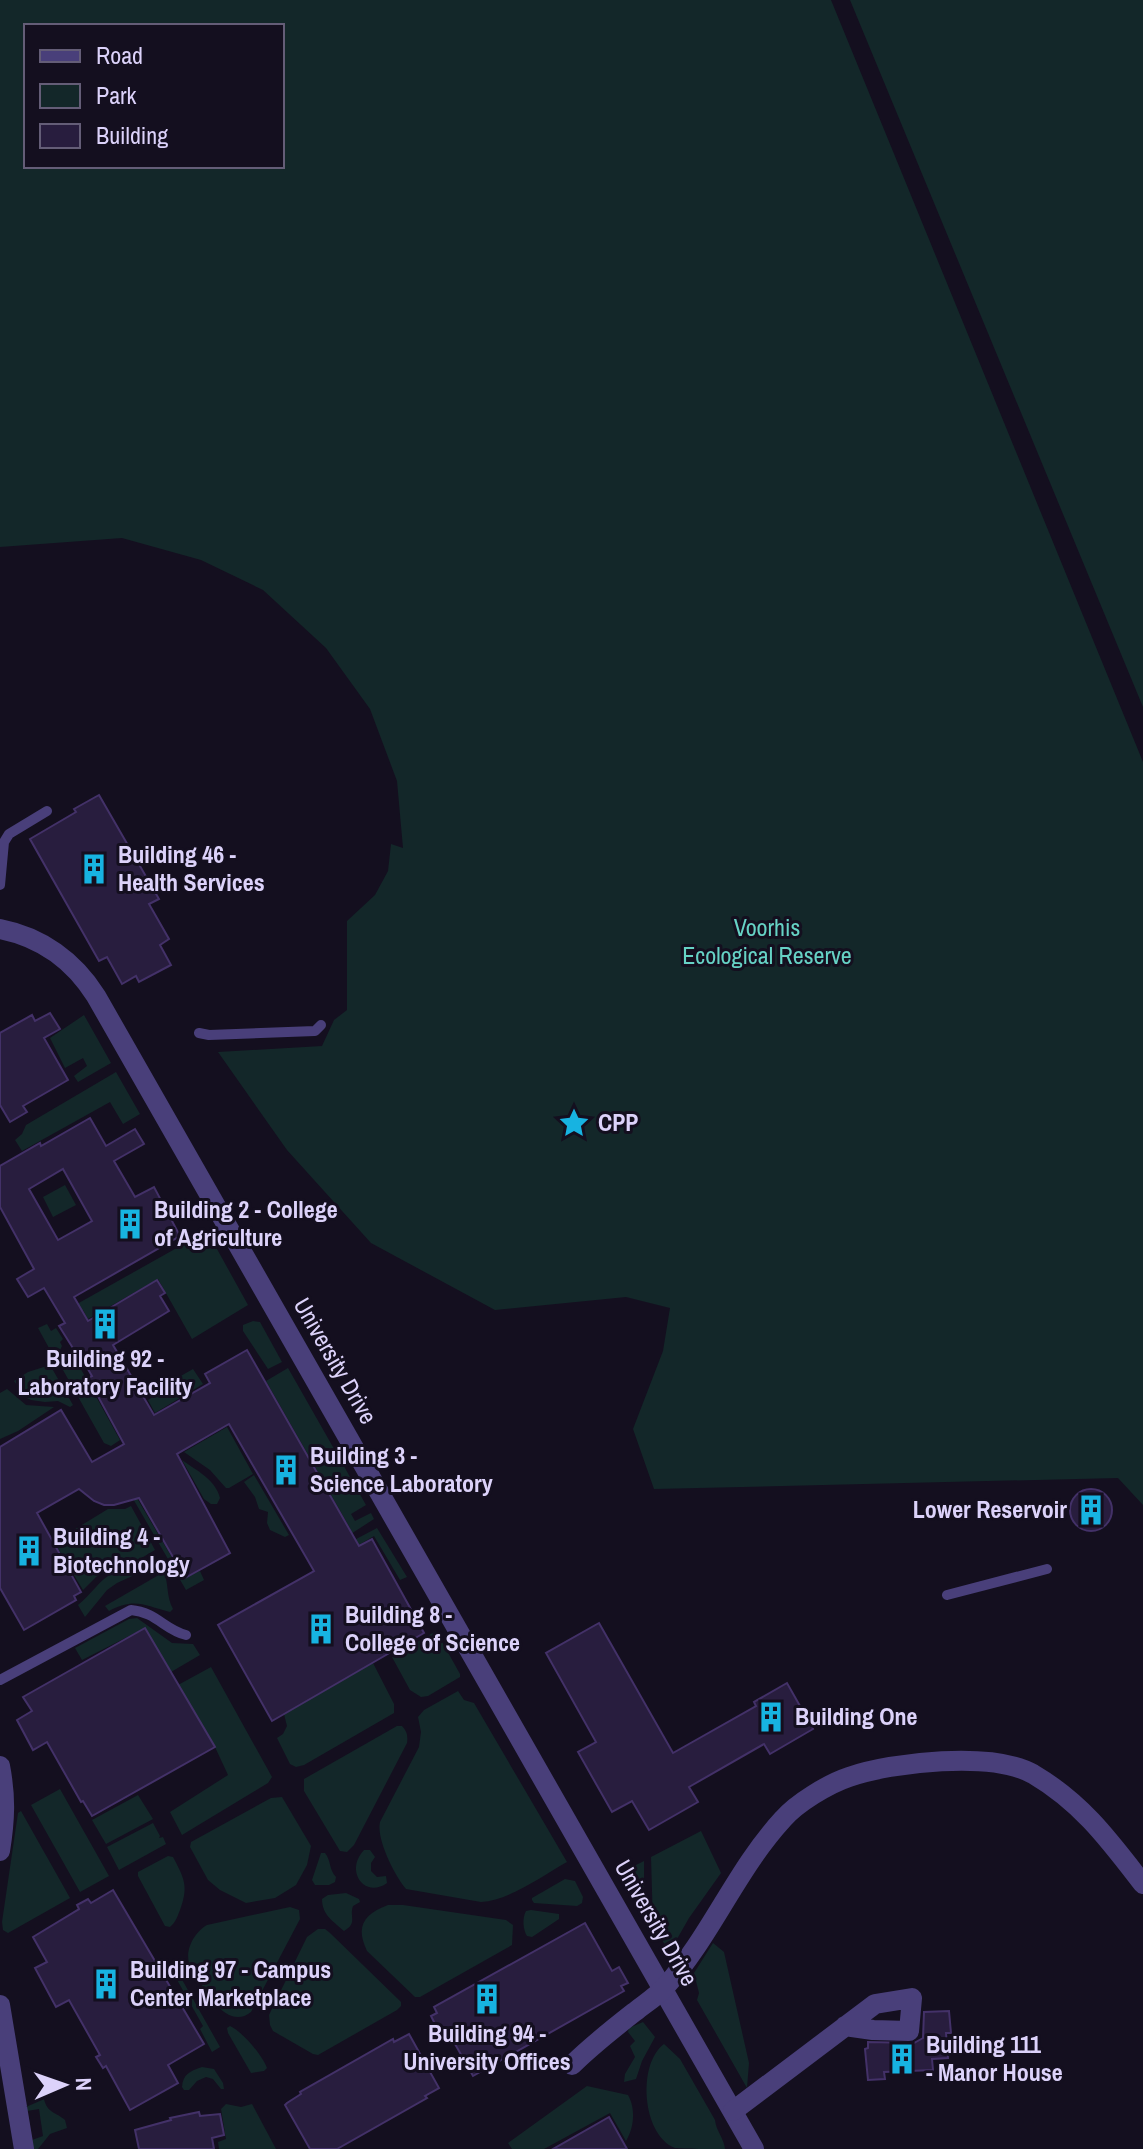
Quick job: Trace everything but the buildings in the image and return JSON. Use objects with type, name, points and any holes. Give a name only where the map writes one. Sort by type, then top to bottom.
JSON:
[{"type":"street","name":"University Drive","points":[[0,929],[27,937],[59,955],[81,974],[96,996],[754,2149]]},
{"type":"street","points":[[572,2065],[592,2045],[663,1989],[690,1954],[760,1845],[786,1815],[845,1778],[874,1769],[944,1761],[985,1761],[1030,1772],[1070,1799],[1101,1829],[1143,1884]]},
{"type":"street","points":[[0,1766],[5,1814],[0,1851]]},
{"type":"street","points":[[0,2005],[24,2149]]},
{"type":"street","points":[[733,2111],[845,2026]]},
{"type":"lane","points":[[0,885],[4,842],[9,834],[47,811]]},
{"type":"lane","points":[[199,1033],[315,1031],[321,1025]]},
{"type":"lane","points":[[947,1595],[1047,1569]]},
{"type":"lane","points":[[0,1680],[131,1610],[143,1611],[186,1635]]},
{"type":"green space","name":"Voorhis Ecological Reserve","points":[[0,0],[831,0],[1143,762],[1143,1505],[1118,1478],[654,1489],[633,1429],[663,1351],[670,1308],[626,1297],[495,1310],[371,1243],[287,1150],[218,1052],[322,1046],[334,1020],[347,1010],[347,921],[375,895],[388,871],[391,844],[403,848],[397,781],[370,709],[326,648],[263,590],[201,560],[122,538],[0,547]]},
{"type":"green space","points":[[850,0],[1143,0],[1143,707]]},
{"type":"green space","points":[[84,1015],[111,1063],[78,1082],[74,1076],[87,1066],[83,1058],[65,1068],[50,1038]]},
{"type":"green space","points":[[116,1072],[140,1114],[123,1124],[110,1102],[22,1151],[15,1140],[26,1125]]},
{"type":"green space","points":[[65,1185],[76,1205],[53,1217],[43,1197]]},
{"type":"green space","points":[[207,1231],[248,1305],[192,1339],[158,1279],[88,1319],[83,1310],[80,1311],[77,1304]]},
{"type":"green space","points":[[260,1322],[282,1362],[268,1369],[243,1331],[243,1325]]},
{"type":"green space","points":[[47,1324],[51,1331],[56,1328],[63,1339],[59,1356],[55,1359],[38,1328]]},
{"type":"green space","points":[[77,1362],[120,1440],[111,1446],[104,1443],[63,1370]]},
{"type":"green space","points":[[50,1365],[73,1405],[70,1407],[58,1401],[31,1400],[25,1397],[14,1381],[28,1372]]},
{"type":"green space","points":[[288,1368],[366,1505],[351,1514],[355,1521],[371,1513],[374,1519],[340,1541],[337,1537],[350,1528],[266,1381]]},
{"type":"green space","points":[[193,1369],[203,1384],[155,1413],[148,1400],[166,1389],[165,1385]]},
{"type":"green space","points":[[7,1389],[26,1405],[54,1407],[0,1439],[0,1393]]},
{"type":"green space","points":[[227,1427],[253,1474],[229,1488],[184,1452]]},
{"type":"green space","points":[[182,1460],[205,1476],[218,1491],[220,1498],[217,1504],[204,1499]]},
{"type":"green space","points":[[254,1475],[289,1535],[285,1537],[270,1530],[268,1512],[259,1509],[244,1482]]},
{"type":"green space","points":[[128,1483],[184,1578],[200,1571],[204,1580],[186,1590],[125,1485]]},
{"type":"green space","points":[[131,1506],[155,1550],[138,1560],[110,1569],[83,1590],[54,1542],[108,1509]]},
{"type":"green space","points":[[377,1528],[407,1577],[400,1580],[374,1536],[345,1553],[341,1547]]},
{"type":"green space","points":[[146,1563],[150,1568],[107,1590],[85,1617],[78,1605],[103,1580],[117,1571]]},
{"type":"green space","points":[[164,1572],[173,1609],[170,1612],[140,1604],[126,1604],[109,1611],[105,1606]]},
{"type":"green space","points":[[137,1618],[172,1643],[193,1644],[200,1655],[171,1672],[145,1628],[82,1660],[75,1648],[129,1619]]},
{"type":"green space","points":[[436,1631],[460,1677],[421,1697],[410,1690],[392,1657]]},
{"type":"green space","points":[[373,1663],[394,1704],[394,1713],[304,1765],[296,1767],[290,1764],[277,1738],[287,1726],[284,1714]]},
{"type":"green space","points":[[211,1667],[272,1777],[268,1783],[182,1835],[170,1812],[228,1775],[178,1685]]},
{"type":"green space","points":[[458,1691],[464,1700],[474,1703],[567,1862],[514,1892],[481,1902],[406,1889],[387,1857],[380,1829],[380,1822],[419,1747],[421,1732],[418,1717],[424,1710]]},
{"type":"green space","points":[[397,1726],[405,1730],[407,1743],[354,1845],[347,1852],[340,1851],[304,1791],[304,1779]]},
{"type":"green space","points":[[60,1789],[109,1876],[80,1892],[31,1805]]},
{"type":"green space","points":[[138,1795],[153,1819],[106,1844],[92,1820]]},
{"type":"green space","points":[[282,1797],[311,1846],[307,1865],[296,1885],[275,1898],[246,1903],[208,1880],[190,1847],[191,1842],[271,1798]]},
{"type":"green space","points":[[21,1811],[70,1898],[8,1933],[3,1930],[2,1922],[18,1813]]},
{"type":"green space","points":[[153,1823],[159,1838],[163,1837],[166,1844],[119,1870],[107,1847]]},
{"type":"green space","points":[[701,1831],[721,1873],[673,1946],[665,1945],[653,1925],[651,1857]]},
{"type":"green space","points":[[364,1850],[370,1850],[375,1857],[371,1871],[377,1877],[386,1876],[387,1883],[371,1888],[360,1880],[356,1866]]},
{"type":"green space","points":[[321,1853],[327,1856],[336,1877],[335,1882],[329,1885],[315,1885],[312,1880]]},
{"type":"green space","points":[[168,1856],[173,1857],[177,1864],[185,1888],[180,1910],[170,1927],[165,1926],[138,1876],[138,1872]]},
{"type":"green space","points":[[644,1861],[644,1908],[624,1871]]},
{"type":"green space","points":[[565,1879],[575,1881],[583,1897],[582,1903],[577,1906],[534,1903],[532,1898]]},
{"type":"green space","points":[[346,1893],[360,1902],[353,1906],[352,1922],[344,1931],[326,1914],[322,1899],[328,1895]]},
{"type":"green space","points":[[388,1905],[506,1920],[513,1925],[512,1945],[415,1997],[367,1951],[363,1942],[364,1922],[373,1912]]},
{"type":"green space","points":[[290,1907],[299,1910],[300,1919],[251,2012],[235,2017],[227,2014],[214,2002],[190,1965],[188,1957],[192,1941],[207,1925]]},
{"type":"green space","points":[[526,1911],[559,1914],[559,1919],[532,1937],[527,1936],[524,1917]]},
{"type":"green space","points":[[318,1929],[330,1933],[401,2002],[401,2006],[318,2055],[273,2031],[269,2015],[307,1937]]},
{"type":"green space","points":[[713,1943],[724,1952],[749,2063],[747,2088],[697,2000],[699,1993],[694,1973]]},
{"type":"green space","points":[[180,1976],[220,2047],[212,2052],[200,2029],[203,2026],[176,1978]]},
{"type":"green space","points":[[643,2022],[655,2037],[636,2079],[624,2082],[635,2057],[630,2046],[635,2041],[628,2032],[629,2028]]},
{"type":"green space","points":[[230,2026],[257,2051],[267,2068],[264,2071],[251,2073],[228,2033]]},
{"type":"green space","points":[[664,2044],[680,2059],[715,2120],[725,2149],[675,2148],[664,2141],[656,2129],[650,2115],[647,2082],[655,2054]]},
{"type":"green space","points":[[202,2067],[214,2069],[224,2089],[206,2077],[189,2090],[184,2090],[182,2087],[186,2076]]},
{"type":"green space","points":[[587,2086],[628,2095],[633,2118],[626,2141],[610,2113],[544,2149],[512,2149],[508,2143]]},
{"type":"green space","points":[[44,2099],[50,2110],[65,2120],[67,2128],[50,2134],[38,2149],[33,2149],[32,2140],[43,2136],[39,2109],[27,2111],[26,2106]]},
{"type":"green space","points":[[226,2104],[241,2107],[252,2104],[276,2149],[219,2149],[218,2142],[226,2139],[221,2109]]},
{"type":"place","name":"Building 46 - Health Services","points":[[94,869]]},
{"type":"place","name":"CPP","points":[[574,1123]]},
{"type":"place","name":"Building 2 - College of Agriculture","points":[[130,1224]]},
{"type":"place","name":"Building 92 - Laboratory Facility","points":[[105,1324]]},
{"type":"place","name":"Building 3 - Science Laboratory","points":[[286,1470]]},
{"type":"place","name":"Lower Reservoir","points":[[1091,1510]]},
{"type":"place","name":"Building 4 - Biotechnology","points":[[29,1551]]},
{"type":"place","name":"Building 8 - College of Science","points":[[321,1629]]},
{"type":"place","name":"Building One","points":[[771,1717]]},
{"type":"place","name":"Building 97 - Campus Center Marketplace","points":[[106,1984]]},
{"type":"place","name":"Building 94 - University Offices","points":[[487,1999]]},
{"type":"place","name":"Building 111 - Manor House","points":[[902,2059]]}]
